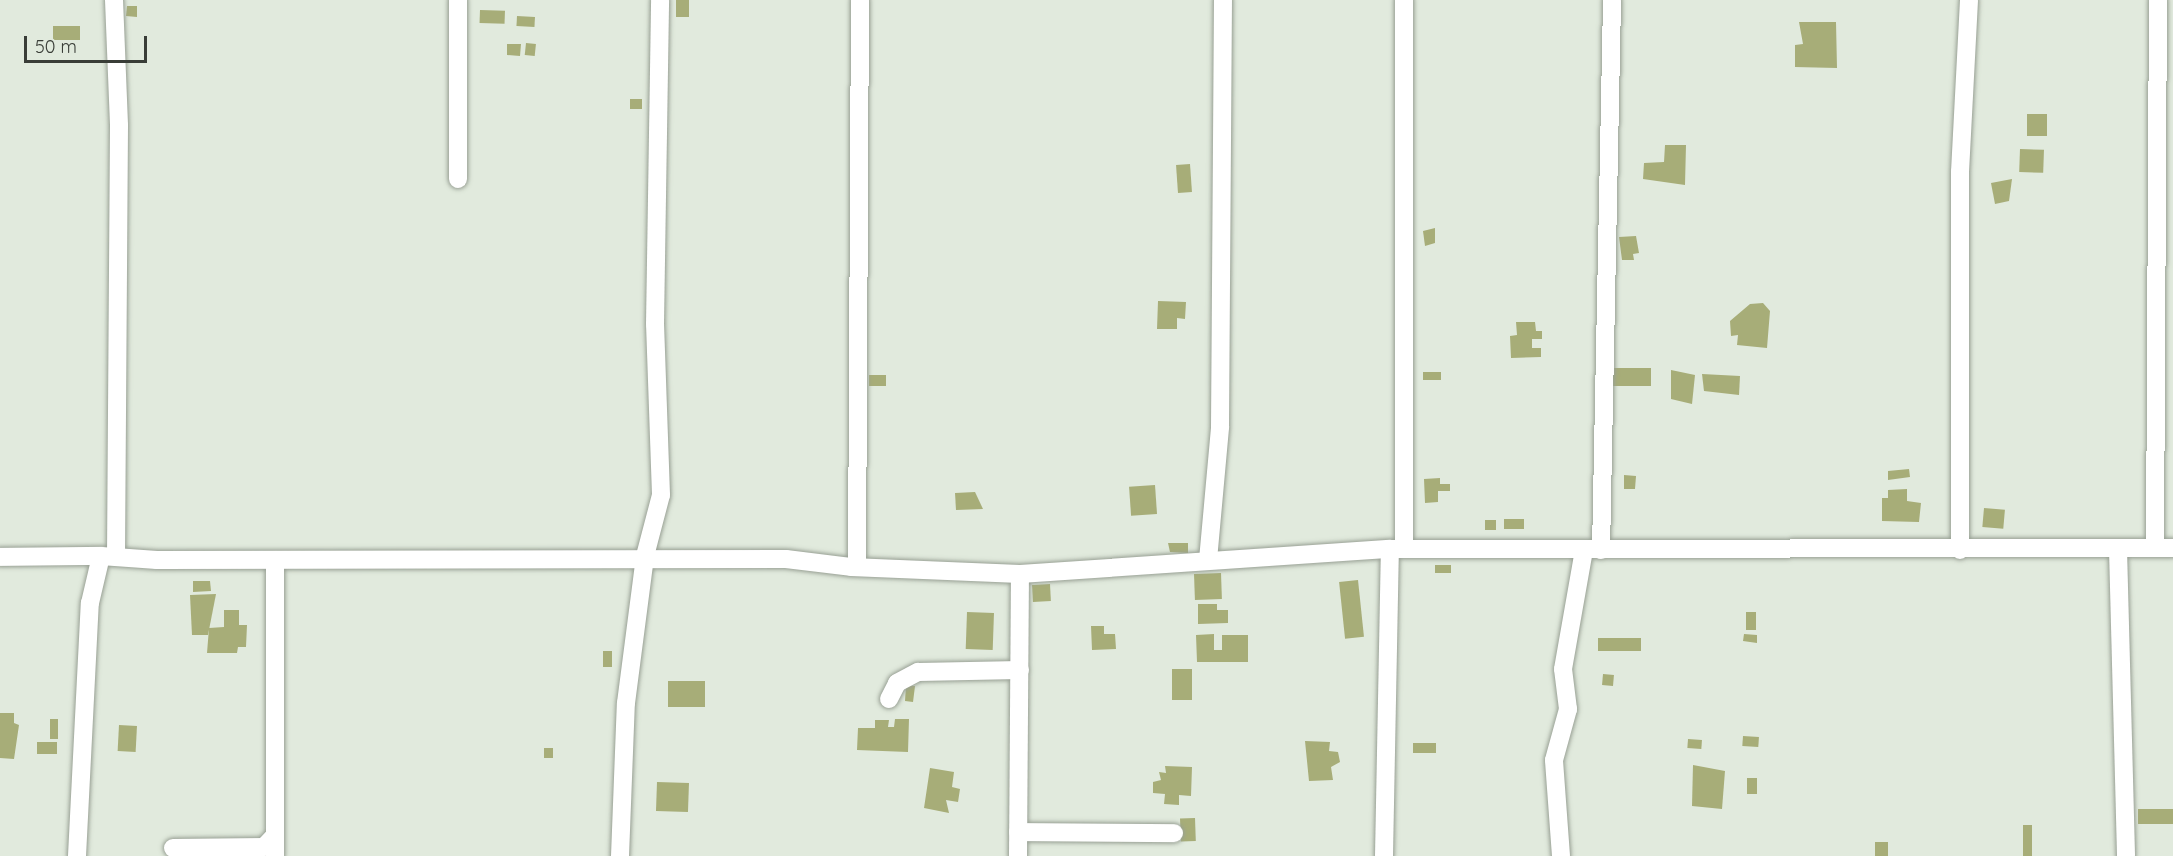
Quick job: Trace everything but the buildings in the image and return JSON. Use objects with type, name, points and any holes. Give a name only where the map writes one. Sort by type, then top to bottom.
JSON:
[{"type":"street","points":[[77,856],[90,603],[108,556],[119,126],[114,0]]},
{"type":"street","points":[[458,0],[458,179]]},
{"type":"street","points":[[620,856],[626,703],[645,556],[661,495],[655,324],[660,0]]},
{"type":"street","points":[[857,567],[860,0]]},
{"type":"street","points":[[1208,560],[1220,427],[1223,0]]},
{"type":"street","points":[[1384,856],[1397,549],[1404,0]]},
{"type":"street","points":[[1561,856],[1554,760],[1568,709],[1563,669],[1592,550],[1612,0]]},
{"type":"street","points":[[1960,550],[1960,172],[1969,0]]},
{"type":"street","points":[[2154,548],[2158,0]]},
{"type":"street","points":[[0,557],[108,556],[275,561],[645,556],[786,559],[857,567],[1020,574],[1397,549],[2173,548]]},
{"type":"street","points":[[2118,549],[2127,856]]},
{"type":"street","points":[[275,561],[275,856]]},
{"type":"street","points":[[1018,856],[1020,574]]},
{"type":"street","points":[[889,699],[897,683],[918,672],[1020,670]]},
{"type":"street","points":[[1018,832],[1174,833]]},
{"type":"street","points":[[173,848],[264,847],[275,835]]}]
